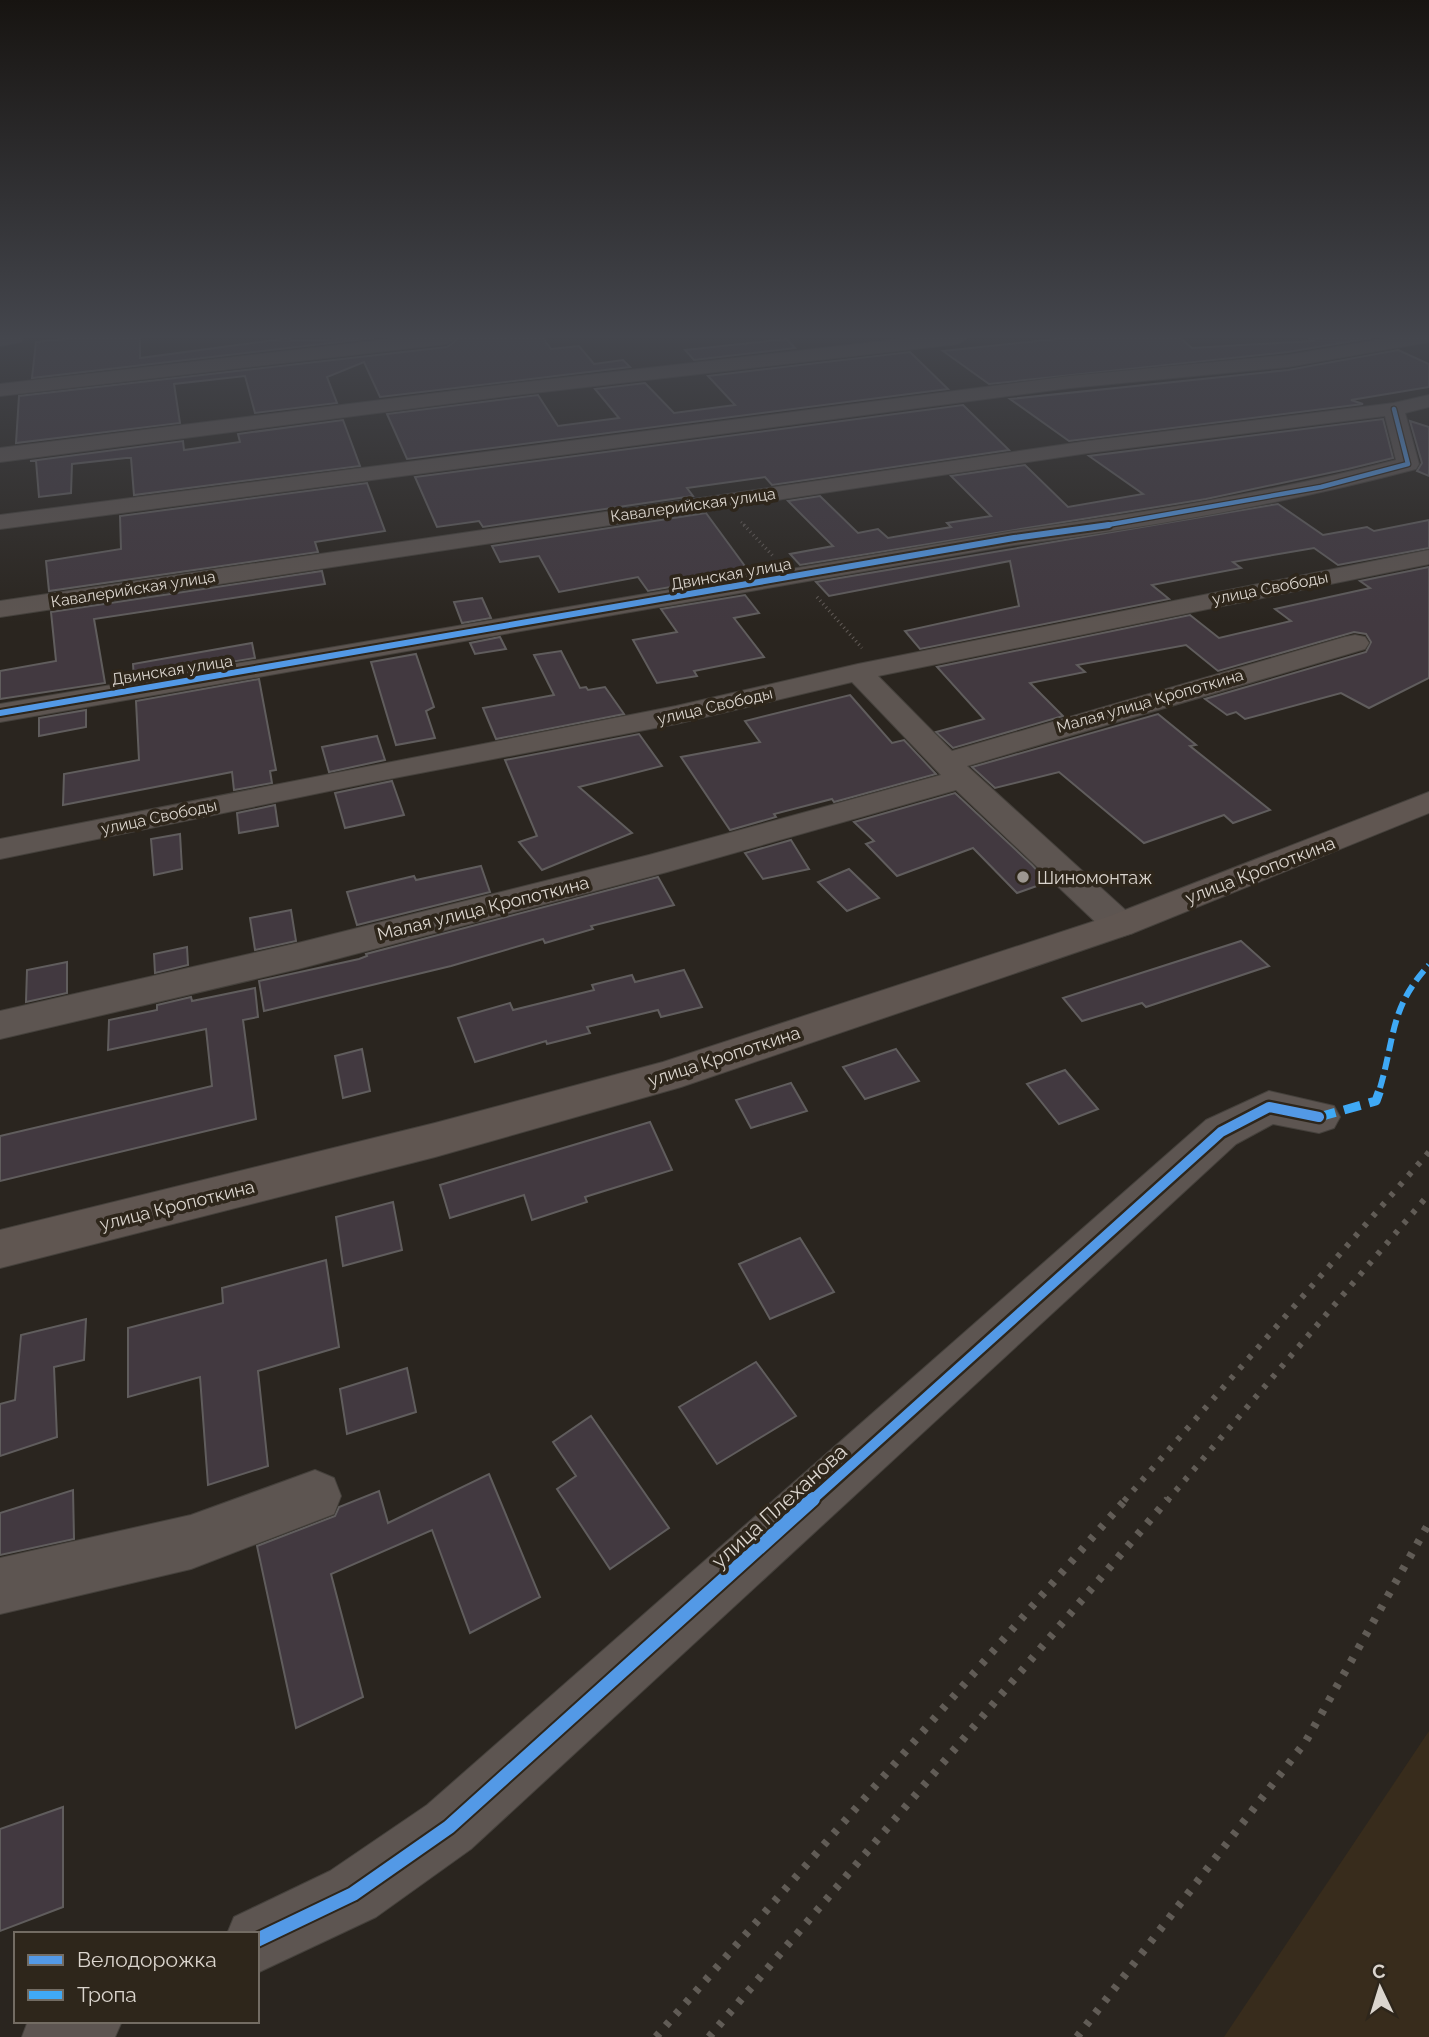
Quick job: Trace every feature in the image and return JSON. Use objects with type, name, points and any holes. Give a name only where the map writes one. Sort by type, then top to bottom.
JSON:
[{"type":"main road","name":"улица Кропоткина","points":[[0,1249],[435,1140],[667,1076],[1120,925],[1429,802]]},
{"type":"street","points":[[0,455],[171,433]]},
{"type":"street","points":[[0,522],[678,433]]},
{"type":"street","name":"Кавалерийская улица","points":[[0,610],[1191,433]]},
{"type":"street","name":"Двинская улица","points":[[0,712],[1014,538],[1138,521],[1321,487],[1408,464],[1400,433]]},
{"type":"street","name":"улица Свободы","points":[[0,849],[676,715],[868,670],[1429,557]]},
{"type":"street","name":"Малая улица Кропоткина","points":[[0,1026],[311,952],[655,864],[1355,643]]},
{"type":"street","points":[[868,670],[954,770],[1120,925]]},
{"type":"street","name":"улица Плеханова","points":[[259,1939],[353,1894],[449,1827],[1221,1132],[1269,1107],[1319,1117]]},
{"type":"street","points":[[0,1586],[191,1542],[315,1496]]},
{"type":"street","points":[[55,2037],[84,2023]]},
{"type":"path","points":[[720,501],[796,577],[868,670]]},
{"type":"shaded area","points":[[1429,1731],[1429,2037],[1224,2037]]},
{"type":"building","points":[[17,433],[98,433],[16,443]]},
{"type":"building","points":[[348,433],[360,466],[134,495],[131,458],[126,458],[72,464],[71,493],[39,497],[36,461],[30,461],[183,441],[184,450],[240,442],[238,434]]},
{"type":"building","points":[[395,433],[607,433],[407,459]]},
{"type":"building","points":[[749,433],[992,433],[1009,450],[772,485],[765,477],[687,488],[693,496],[483,527],[479,521],[437,527],[415,477]]},
{"type":"building","points":[[1058,433],[1132,433],[1069,441]]},
{"type":"building","points":[[1271,433],[1387,433],[1393,458],[1206,499],[800,565],[790,554],[833,546],[788,501],[820,496],[858,533],[878,529],[888,538],[951,527],[947,523],[991,516],[951,476],[1025,465],[1068,507],[1143,494],[1089,456]]},
{"type":"building","points":[[1413,433],[1429,433],[1429,476],[1417,471],[1422,463]]},
{"type":"building","points":[[367,483],[385,531],[315,542],[318,552],[49,591],[46,561],[121,549],[120,516]]},
{"type":"building","points":[[1278,504],[1323,535],[1367,527],[1374,531],[1429,520],[1429,548],[1338,565],[1314,548],[1233,562],[1241,568],[1152,585],[1169,599],[920,649],[905,631],[1019,606],[1010,561],[829,596],[816,582]]},
{"type":"building","points":[[706,513],[750,573],[648,591],[638,577],[559,592],[539,556],[500,562],[492,546]]},
{"type":"building","points":[[1429,567],[1429,678],[1369,708],[1341,693],[1245,719],[1236,712],[1227,715],[1205,699],[1366,652],[1371,642],[1366,634],[1354,632],[1218,671],[1186,645],[1077,665],[1085,672],[1030,683],[1063,716],[953,748],[936,732],[984,719],[937,667],[1190,615],[1219,638],[1291,621],[1275,609],[1370,588],[1360,581]]},
{"type":"building","points":[[322,571],[325,584],[94,619],[105,683],[0,699],[0,671],[56,661],[51,612]]},
{"type":"building","points":[[745,595],[759,613],[734,618],[764,657],[694,671],[697,676],[657,683],[633,640],[677,632],[661,609]]},
{"type":"building","points":[[482,598],[491,618],[462,623],[454,602]]},
{"type":"building","points":[[500,637],[506,649],[475,654],[470,643]]},
{"type":"building","points":[[252,643],[255,658],[134,678],[133,664]]},
{"type":"building","points":[[561,651],[580,688],[586,687],[588,690],[605,687],[624,714],[496,739],[483,708],[554,695],[534,655]]},
{"type":"building","points":[[416,654],[434,707],[426,711],[435,738],[396,745],[371,662]]},
{"type":"building","points":[[259,679],[276,770],[270,771],[272,783],[234,790],[232,772],[63,805],[64,774],[139,760],[136,701]]},
{"type":"building","points":[[850,695],[892,743],[904,740],[936,774],[834,802],[832,799],[774,814],[776,817],[730,830],[681,757],[760,742],[745,721]]},
{"type":"building","points":[[86,710],[86,727],[39,736],[39,718]]},
{"type":"building","points":[[1158,714],[1196,745],[1190,746],[1270,810],[1233,823],[1224,815],[1144,843],[1059,772],[995,788],[972,767]]},
{"type":"building","points":[[639,734],[662,766],[579,787],[632,833],[542,870],[519,842],[537,836],[505,760]]},
{"type":"building","points":[[377,736],[385,760],[329,772],[322,747]]},
{"type":"building","points":[[392,781],[404,815],[345,828],[335,793]]},
{"type":"building","points":[[955,793],[1048,882],[1017,893],[973,848],[897,876],[866,844],[874,841],[854,822]]},
{"type":"building","points":[[275,805],[278,826],[239,833],[237,813]]},
{"type":"building","points":[[180,834],[182,869],[154,875],[151,839]]},
{"type":"building","points":[[791,840],[809,869],[763,879],[745,853]]},
{"type":"building","points":[[481,866],[490,892],[357,925],[347,892],[414,876],[416,880]]},
{"type":"building","points":[[849,869],[879,898],[847,911],[818,882]]},
{"type":"building","points":[[658,877],[674,905],[591,926],[593,929],[545,943],[543,939],[451,966],[264,1011],[259,981],[359,959],[367,956],[366,954]]},
{"type":"building","points":[[291,910],[296,941],[255,950],[250,918]]},
{"type":"building","points":[[1241,941],[1269,966],[1146,1007],[1142,1003],[1082,1021],[1063,998]]},
{"type":"building","points":[[187,947],[188,965],[155,973],[154,954]]},
{"type":"building","points":[[67,962],[67,993],[26,1002],[27,970]]},
{"type":"building","points":[[684,970],[702,1007],[661,1017],[658,1010],[587,1027],[590,1033],[547,1044],[546,1041],[475,1062],[458,1018],[510,1003],[513,1010],[594,990],[592,985],[632,975],[635,982]]},
{"type":"building","points":[[255,988],[258,1017],[243,1020],[256,1119],[0,1181],[0,1136],[212,1086],[206,1029],[108,1050],[109,1020],[157,1010],[157,1005],[191,997],[192,1001]]},
{"type":"building","points":[[362,1049],[370,1091],[343,1098],[335,1056]]},
{"type":"building","points":[[896,1049],[919,1081],[865,1099],[843,1067]]},
{"type":"building","points":[[1065,1070],[1098,1109],[1059,1124],[1027,1084]]},
{"type":"building","points":[[791,1083],[807,1111],[751,1128],[736,1100]]},
{"type":"building","points":[[650,1122],[672,1170],[585,1197],[587,1202],[532,1220],[524,1195],[450,1218],[440,1185]]},
{"type":"building","points":[[393,1202],[402,1250],[343,1266],[336,1217]]},
{"type":"building","points":[[800,1238],[834,1292],[770,1319],[739,1264]]},
{"type":"building","points":[[326,1260],[339,1347],[258,1371],[268,1466],[208,1485],[200,1377],[128,1397],[128,1328],[223,1303],[222,1288]]},
{"type":"building","points":[[86,1319],[84,1360],[54,1367],[57,1437],[0,1456],[0,1404],[15,1400],[21,1335]]},
{"type":"building","points":[[756,1362],[796,1416],[717,1464],[679,1407]]},
{"type":"building","points":[[407,1368],[416,1412],[347,1434],[340,1389]]},
{"type":"building","points":[[591,1416],[669,1528],[610,1569],[557,1489],[576,1476],[553,1442]]},
{"type":"building","points":[[489,1474],[540,1597],[470,1633],[432,1530],[331,1574],[363,1697],[296,1728],[257,1546],[335,1516],[339,1507],[379,1491],[388,1523]]},
{"type":"building","points":[[73,1490],[74,1539],[0,1555],[0,1513]]},
{"type":"building","points":[[63,1807],[63,1907],[0,1931],[0,1829]]},
{"type":"railway","points":[[1124,1501],[1429,1152]]},
{"type":"railway","points":[[1167,1501],[1429,1194]]},
{"type":"railway","points":[[656,2037],[1126,1499]]},
{"type":"railway","points":[[709,2037],[1168,1499]]},
{"type":"railway","points":[[1077,2037],[1306,1741],[1429,1523]]},
{"type":"marked path","points":[[1319,1117],[1376,1101],[1392,1034],[1405,995],[1429,965]]},
{"type":"cycle path","points":[[0,713],[1014,538],[1138,521],[1321,487],[1408,464],[1400,433]]},
{"type":"cycle path","points":[[259,1939],[353,1894],[449,1827],[1221,1132],[1269,1107],[1319,1117]]},
{"type":"place","name":"Шиномонтаж","points":[[1023,877]]}]
